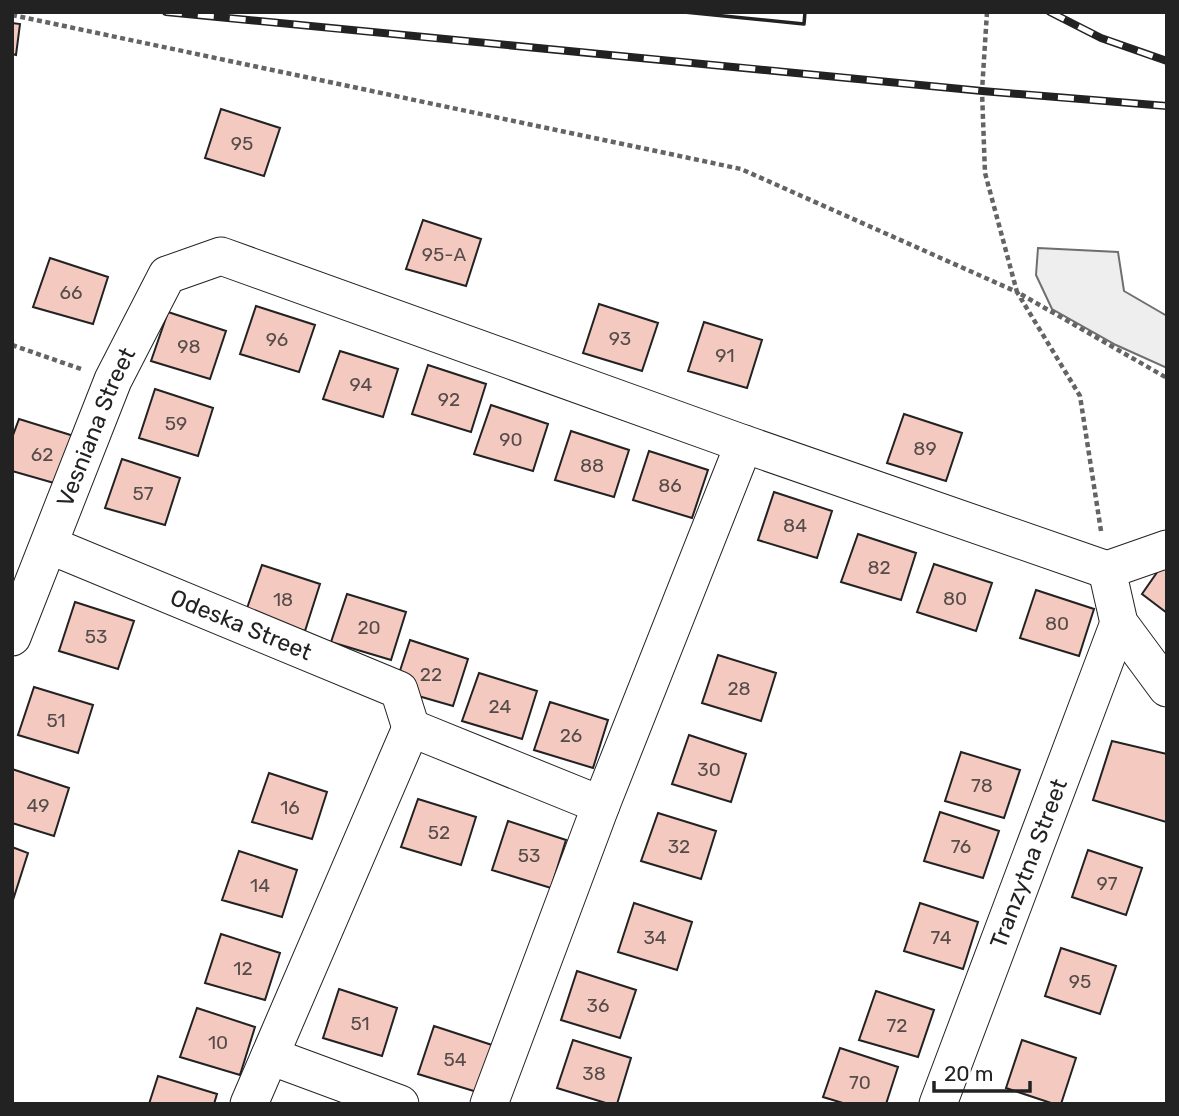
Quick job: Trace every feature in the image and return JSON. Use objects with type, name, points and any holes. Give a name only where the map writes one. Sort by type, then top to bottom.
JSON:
[{"type":"street","name":"Vesniana Street","points":[[12,637],[113,380],[167,275],[221,256],[744,444]]},
{"type":"street","points":[[489,1104],[601,805],[744,444],[1107,570],[1167,549]]},
{"type":"street","name":"Odeska Street","points":[[49,545],[399,690],[411,728]]},
{"type":"street","points":[[1107,570],[1119,624],[1167,688]]},
{"type":"street","name":"Tranzytna Street","points":[[938,1104],[1119,624]]},
{"type":"street","points":[[249,1104],[411,728],[601,805]]},
{"type":"street","points":[[270,1056],[400,1104]]},
{"type":"path","points":[[987,12],[982,91],[985,173],[1017,292],[1080,396],[1107,570]]},
{"type":"path","points":[[12,15],[741,169],[1017,292],[1167,378]]},
{"type":"path","points":[[12,345],[113,380]]},
{"type":"shaded area","points":[[1038,248],[1118,252],[1124,291],[1167,316],[1167,368],[1116,345],[1052,309],[1036,275]]},
{"type":"building","points":[[12,23],[20,24],[16,55],[12,54]]},
{"type":"building","points":[[221,109],[280,128],[264,176],[205,158]]},
{"type":"building","points":[[423,220],[481,239],[466,286],[406,269]]},
{"type":"building","points":[[50,258],[108,277],[93,324],[33,307]]},
{"type":"building","points":[[599,304],[658,323],[642,371],[583,353]]},
{"type":"building","points":[[256,306],[315,325],[299,372],[240,354]]},
{"type":"building","points":[[168,312],[226,331],[210,379],[151,361]]},
{"type":"building","points":[[704,322],[762,340],[747,388],[688,371]]},
{"type":"building","points":[[340,351],[398,369],[383,417],[323,399]]},
{"type":"building","points":[[428,365],[486,384],[471,432],[412,414]]},
{"type":"building","points":[[155,389],[213,408],[198,456],[139,438]]},
{"type":"building","points":[[491,405],[548,424],[533,471],[474,454]]},
{"type":"building","points":[[904,414],[962,433],[946,481],[887,463]]},
{"type":"building","points":[[19,419],[77,437],[61,485],[12,471],[12,438]]},
{"type":"building","points":[[571,431],[629,450],[614,497],[555,480]]},
{"type":"building","points":[[649,451],[708,470],[692,518],[633,500]]},
{"type":"building","points":[[122,459],[180,478],[165,525],[105,508]]},
{"type":"building","points":[[774,492],[832,511],[817,558],[758,540]]},
{"type":"building","points":[[858,534],[916,553],[901,600],[841,582]]},
{"type":"building","points":[[1167,558],[1167,613],[1142,594]]},
{"type":"building","points":[[934,564],[992,583],[976,631],[917,612]]},
{"type":"building","points":[[262,565],[320,584],[305,631],[245,614]]},
{"type":"building","points":[[1036,590],[1094,609],[1079,656],[1020,638]]},
{"type":"building","points":[[347,594],[406,612],[391,660],[331,642]]},
{"type":"building","points":[[75,602],[134,621],[118,669],[59,651]]},
{"type":"building","points":[[410,640],[468,659],[453,706],[394,689]]},
{"type":"building","points":[[718,655],[776,673],[761,721],[702,703]]},
{"type":"building","points":[[479,673],[537,691],[522,739],[462,721]]},
{"type":"building","points":[[34,687],[93,705],[78,753],[18,735]]},
{"type":"building","points":[[550,702],[608,720],[593,768],[534,750]]},
{"type":"building","points":[[689,735],[746,754],[731,802],[672,784]]},
{"type":"building","points":[[1112,741],[1167,754],[1166,822],[1093,800]]},
{"type":"building","points":[[961,752],[1020,770],[1004,818],[945,801]]},
{"type":"building","points":[[12,769],[69,788],[54,836],[12,823]]},
{"type":"building","points":[[269,773],[327,792],[312,839],[252,822]]},
{"type":"building","points":[[418,799],[476,817],[461,865],[401,847]]},
{"type":"building","points":[[940,812],[999,831],[983,878],[924,861]]},
{"type":"building","points":[[658,813],[716,831],[701,879],[641,861]]},
{"type":"building","points":[[508,821],[566,840],[551,888],[492,870]]},
{"type":"building","points":[[12,847],[28,853],[13,900],[12,900]]},
{"type":"building","points":[[1088,850],[1142,868],[1126,915],[1072,897]]},
{"type":"building","points":[[239,851],[297,870],[282,917],[222,900]]},
{"type":"building","points":[[634,903],[692,922],[677,970],[618,952]]},
{"type":"building","points":[[920,903],[978,922],[963,969],[904,951]]},
{"type":"building","points":[[221,934],[280,953],[265,1000],[205,983]]},
{"type":"building","points":[[1061,948],[1116,966],[1100,1014],[1045,996]]},
{"type":"building","points":[[577,971],[636,990],[620,1038],[561,1020]]},
{"type":"building","points":[[339,989],[397,1008],[382,1056],[323,1038]]},
{"type":"building","points":[[876,991],[934,1010],[918,1057],[859,1040]]},
{"type":"building","points":[[197,1008],[255,1027],[240,1075],[180,1057]]},
{"type":"building","points":[[434,1026],[492,1045],[477,1092],[418,1074]]},
{"type":"building","points":[[573,1040],[631,1058],[617,1104],[557,1088]]},
{"type":"building","points":[[1022,1040],[1076,1058],[1061,1104],[1006,1088]]},
{"type":"building","points":[[840,1048],[898,1067],[886,1104],[846,1104],[823,1097]]},
{"type":"building","points":[[158,1076],[217,1094],[214,1104],[149,1104]]},
{"type":"railway","points":[[166,12],[982,91],[1167,106]]},
{"type":"railway","points":[[1050,12],[1101,38],[1167,61]]},
{"type":"wall","points":[[684,12],[804,24],[805,12]]}]
